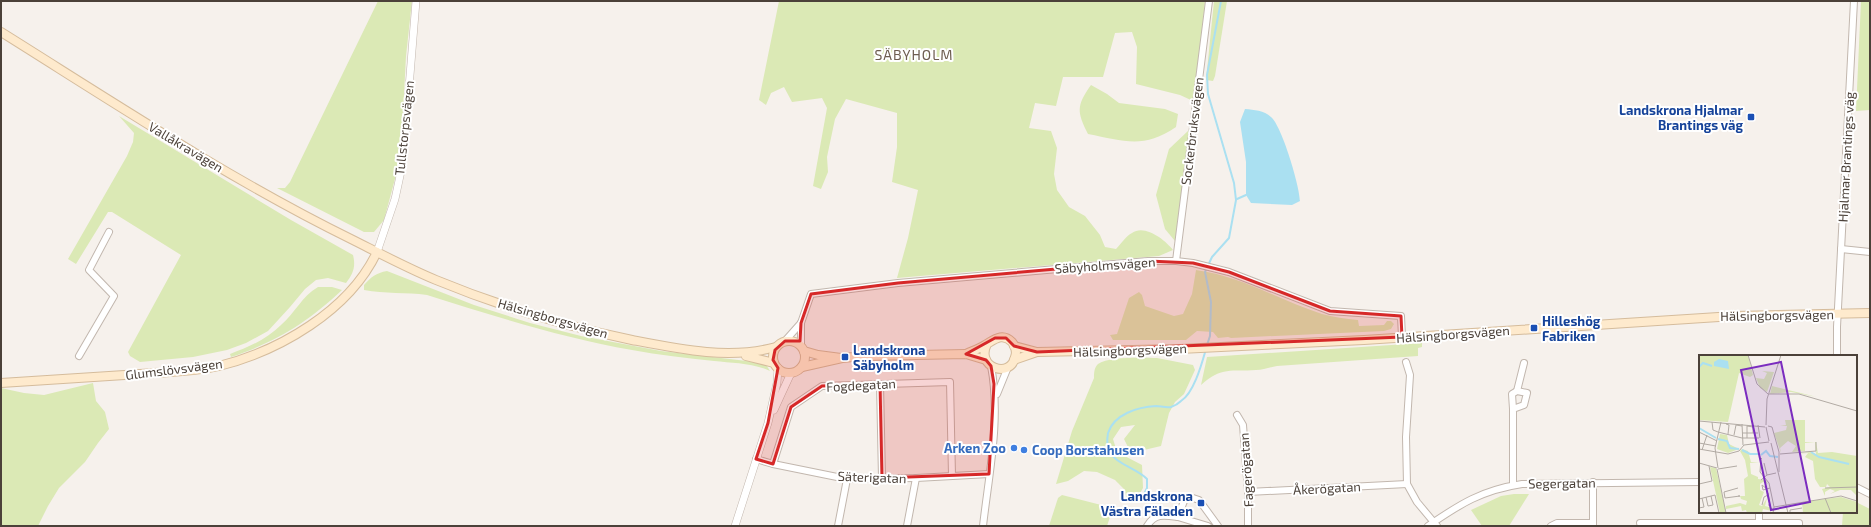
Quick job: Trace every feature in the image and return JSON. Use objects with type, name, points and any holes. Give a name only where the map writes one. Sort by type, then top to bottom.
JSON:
[{"type":"main road","name":"Vallåkravägen","points":[[1,32],[135,116],[278,202],[377,252]]},
{"type":"main road","name":"Hälsingborgsvägen","points":[[377,252],[454,287],[566,325],[676,348],[737,354],[776,365]]},
{"type":"main road","name":"Glumslövsvägen","points":[[1,383],[181,371],[218,366],[256,355],[285,340],[330,310],[364,274],[377,252]]},
{"type":"main road","name":"Hälsingborgsvägen","points":[[1014,346],[1037,352],[1180,349],[1402,337],[1675,319],[1870,314]]},
{"type":"main road","points":[[842,358],[830,362],[802,367],[791,373],[784,372],[776,365],[773,355],[776,347],[785,341],[796,342],[803,348],[818,355],[842,358],[966,354],[987,344],[993,339],[1001,337],[1008,340],[1014,346],[1016,353],[1014,360],[1008,367],[999,369],[966,354]]},
{"type":"main road","points":[[987,344],[984,352],[988,363]]},
{"type":"main road","name":"Hälsingborgsvägen","points":[[737,354],[776,347]]},
{"type":"main road","points":[[802,367],[805,359],[803,348]]},
{"type":"main road","name":"Hälsingborgsvägen","points":[[1014,360],[1037,352]]},
{"type":"street","name":"Tullstorpsvägen","points":[[377,252],[394,199],[403,162],[416,1]]},
{"type":"street","name":"Sockerbruksvägen","points":[[1176,261],[1209,1]]},
{"type":"street","name":"Hjalmar Brantings väg","points":[[1838,355],[1838,314],[1854,1]]},
{"type":"street","points":[[78,356],[114,296],[89,270],[109,232]]},
{"type":"street","points":[[1841,249],[1870,252]]},
{"type":"street","name":"Säbyholmsvägen","points":[[785,341],[801,323],[811,294],[985,275],[1148,261],[1176,261],[1193,263],[1229,272],[1330,311],[1401,316],[1402,337]]},
{"type":"street","name":"Säbyholmsvägen","points":[[801,323],[803,348]]},
{"type":"street","points":[[1406,362],[1410,375],[1406,437],[1407,484],[1411,493],[1435,524]]},
{"type":"street","points":[[983,526],[995,398],[988,363]]},
{"type":"street","points":[[1513,485],[1512,394],[1517,391],[1524,364]]},
{"type":"street","points":[[735,526],[768,422],[777,383],[776,365]]},
{"type":"street","points":[[995,398],[1008,367]]},
{"type":"street","points":[[768,422],[791,373]]},
{"type":"street","name":"Fogdegatan","points":[[773,464],[791,407],[823,386],[950,382],[952,476]]},
{"type":"street","points":[[880,384],[882,478]]},
{"type":"street","points":[[1513,409],[1524,405],[1527,393],[1517,391]]},
{"type":"street","name":"Fagerögatan","points":[[1237,415],[1243,425],[1248,492],[1248,526]]},
{"type":"street","name":"Säterigatan","points":[[756,459],[773,464],[847,479],[916,478],[989,474]]},
{"type":"street","points":[[907,526],[916,478]]},
{"type":"street","points":[[838,526],[847,479]]},
{"type":"street","points":[[1551,526],[1557,523],[1593,524],[1593,482]]},
{"type":"street","name":"Segergatan","points":[[1428,526],[1435,524],[1483,493],[1513,485],[1593,482],[1699,482]]},
{"type":"street","name":"Åkerögatan","points":[[1248,492],[1407,484]]},
{"type":"street","points":[[1857,488],[1870,494]]},
{"type":"street","points":[[1178,516],[1182,503],[1188,498],[1193,498],[1199,500],[1218,526]]},
{"type":"street","points":[[1759,513],[1759,524]]},
{"type":"street","points":[[1147,526],[1151,519],[1157,515],[1178,516],[1190,523],[1208,526]]},
{"type":"street","points":[[1640,523],[1677,525],[1799,523],[1799,526]]},
{"type":"highlighted area","points":[[1148,261],[1193,263],[1229,272],[1330,311],[1401,316],[1402,337],[1364,340],[1037,352],[1014,346],[1006,338],[995,338],[966,354],[986,360],[991,366],[994,384],[989,474],[882,478],[880,384],[822,386],[791,407],[773,464],[756,459],[768,423],[778,368],[773,360],[775,350],[785,341],[800,341],[801,323],[811,294],[898,283]]},
{"type":"green space","points":[[378,1],[412,1],[406,56],[403,113],[396,175],[384,220],[374,232],[364,232],[277,188],[285,188],[290,182]]},
{"type":"green space","points":[[779,1],[1205,1],[1197,84],[1193,101],[1180,95],[1136,84],[1137,47],[1132,32],[1115,33],[1103,77],[1063,77],[1056,106],[1035,103],[1029,128],[1051,131],[1057,148],[1054,174],[1057,190],[1069,207],[1085,216],[1100,235],[1105,247],[1116,249],[1130,234],[1143,230],[1160,238],[1173,250],[1159,256],[897,278],[908,238],[918,190],[892,182],[897,147],[897,113],[846,99],[835,119],[827,157],[828,172],[821,189],[813,186],[827,108],[822,98],[792,102],[784,87],[771,93],[766,105],[759,100]]},
{"type":"green space","points":[[1214,1],[1227,1],[1213,81],[1206,80]]},
{"type":"green space","points":[[1861,1],[1870,1],[1870,110],[1856,111]]},
{"type":"green space","points":[[1091,85],[1119,103],[1165,109],[1178,114],[1176,127],[1165,134],[1144,141],[1123,141],[1088,134],[1080,114],[1080,109],[1083,98]]},
{"type":"green space","points":[[119,116],[291,220],[353,255],[354,267],[346,283],[328,278],[316,280],[305,289],[268,331],[246,343],[227,350],[193,357],[140,362],[130,356],[128,352],[181,255],[112,212],[108,212],[76,264],[68,259],[127,156],[133,142],[134,133]]},
{"type":"green space","points":[[1189,130],[1190,134],[1175,241],[1165,229],[1156,195],[1169,149]]},
{"type":"green space","points":[[1196,270],[1229,277],[1322,314],[1358,320],[1359,326],[1384,325],[1387,321],[1391,321],[1394,324],[1391,329],[1384,331],[1218,338],[1213,332],[1197,331],[1186,340],[1113,340],[1110,335],[1117,334],[1129,298],[1139,292],[1142,295],[1145,306],[1174,316],[1183,314],[1192,294]]},
{"type":"green space","points":[[387,271],[474,305],[530,323],[581,336],[661,351],[765,363],[770,371],[750,365],[662,355],[606,345],[529,326],[427,295],[364,290],[364,285],[371,278],[377,274]]},
{"type":"green space","points":[[318,287],[332,287],[342,290],[303,322],[277,338],[231,357],[230,354],[257,342],[276,330],[307,295]]},
{"type":"green space","points":[[1422,343],[1422,347],[1418,348],[1418,356],[1277,366],[1259,370],[1227,371],[1215,375],[1201,385],[1207,357]]},
{"type":"green space","points":[[1157,358],[1193,365],[1195,370],[1184,394],[1175,402],[1169,413],[1161,446],[1144,450],[1130,451],[1124,439],[1135,425],[1121,427],[1113,439],[1117,452],[1142,465],[1143,488],[1135,502],[1128,503],[1124,489],[1115,480],[1097,472],[1084,471],[1068,481],[1056,484],[1072,431],[1094,378],[1094,371],[1098,364],[1103,361],[1118,359]]},
{"type":"green space","points":[[93,383],[96,401],[105,412],[109,429],[85,462],[59,488],[38,526],[1,526],[1,388],[24,393],[44,395]]},
{"type":"green space","points":[[1529,494],[1509,526],[1482,526],[1471,510],[1501,496]]},
{"type":"green space","points":[[1062,495],[1113,508],[1107,526],[1049,526],[1058,498]]},
{"type":"green space","points":[[1857,502],[1870,509],[1870,526],[1842,526],[1843,513],[1857,513]]},
{"type":"water","points":[[1245,109],[1265,113],[1271,117],[1275,123],[1290,157],[1300,201],[1292,205],[1251,203],[1246,195],[1246,162],[1240,122]]},
{"type":"waterway","points":[[1207,345],[1210,336],[1211,302],[1205,272],[1212,257],[1229,238],[1236,200],[1234,183],[1208,94],[1207,75],[1221,1]]},
{"type":"waterway","points":[[1237,199],[1246,195]]},
{"type":"waterway","points":[[1141,500],[1147,488],[1147,479],[1143,475],[1122,464],[1110,453],[1107,440],[1111,426],[1121,416],[1134,410],[1156,406],[1171,407],[1180,402],[1186,397],[1194,385],[1206,349]]},
{"type":"place","name":"Landskrona Hjalmar Brantings väg","points":[[1751,117]]},
{"type":"place","name":"Hilleshög Fabriken","points":[[1534,328]]},
{"type":"place","name":"Landskrona Säbyholm","points":[[845,357]]},
{"type":"place","name":"Arken Zoo","points":[[1014,448]]},
{"type":"place","name":"Coop Borstahusen","points":[[1024,450]]},
{"type":"place","name":"Landskrona Västra Fäladen","points":[[1201,503]]},
{"type":"district","name":"SÄBYHOLM","points":[[914,54]]}]
